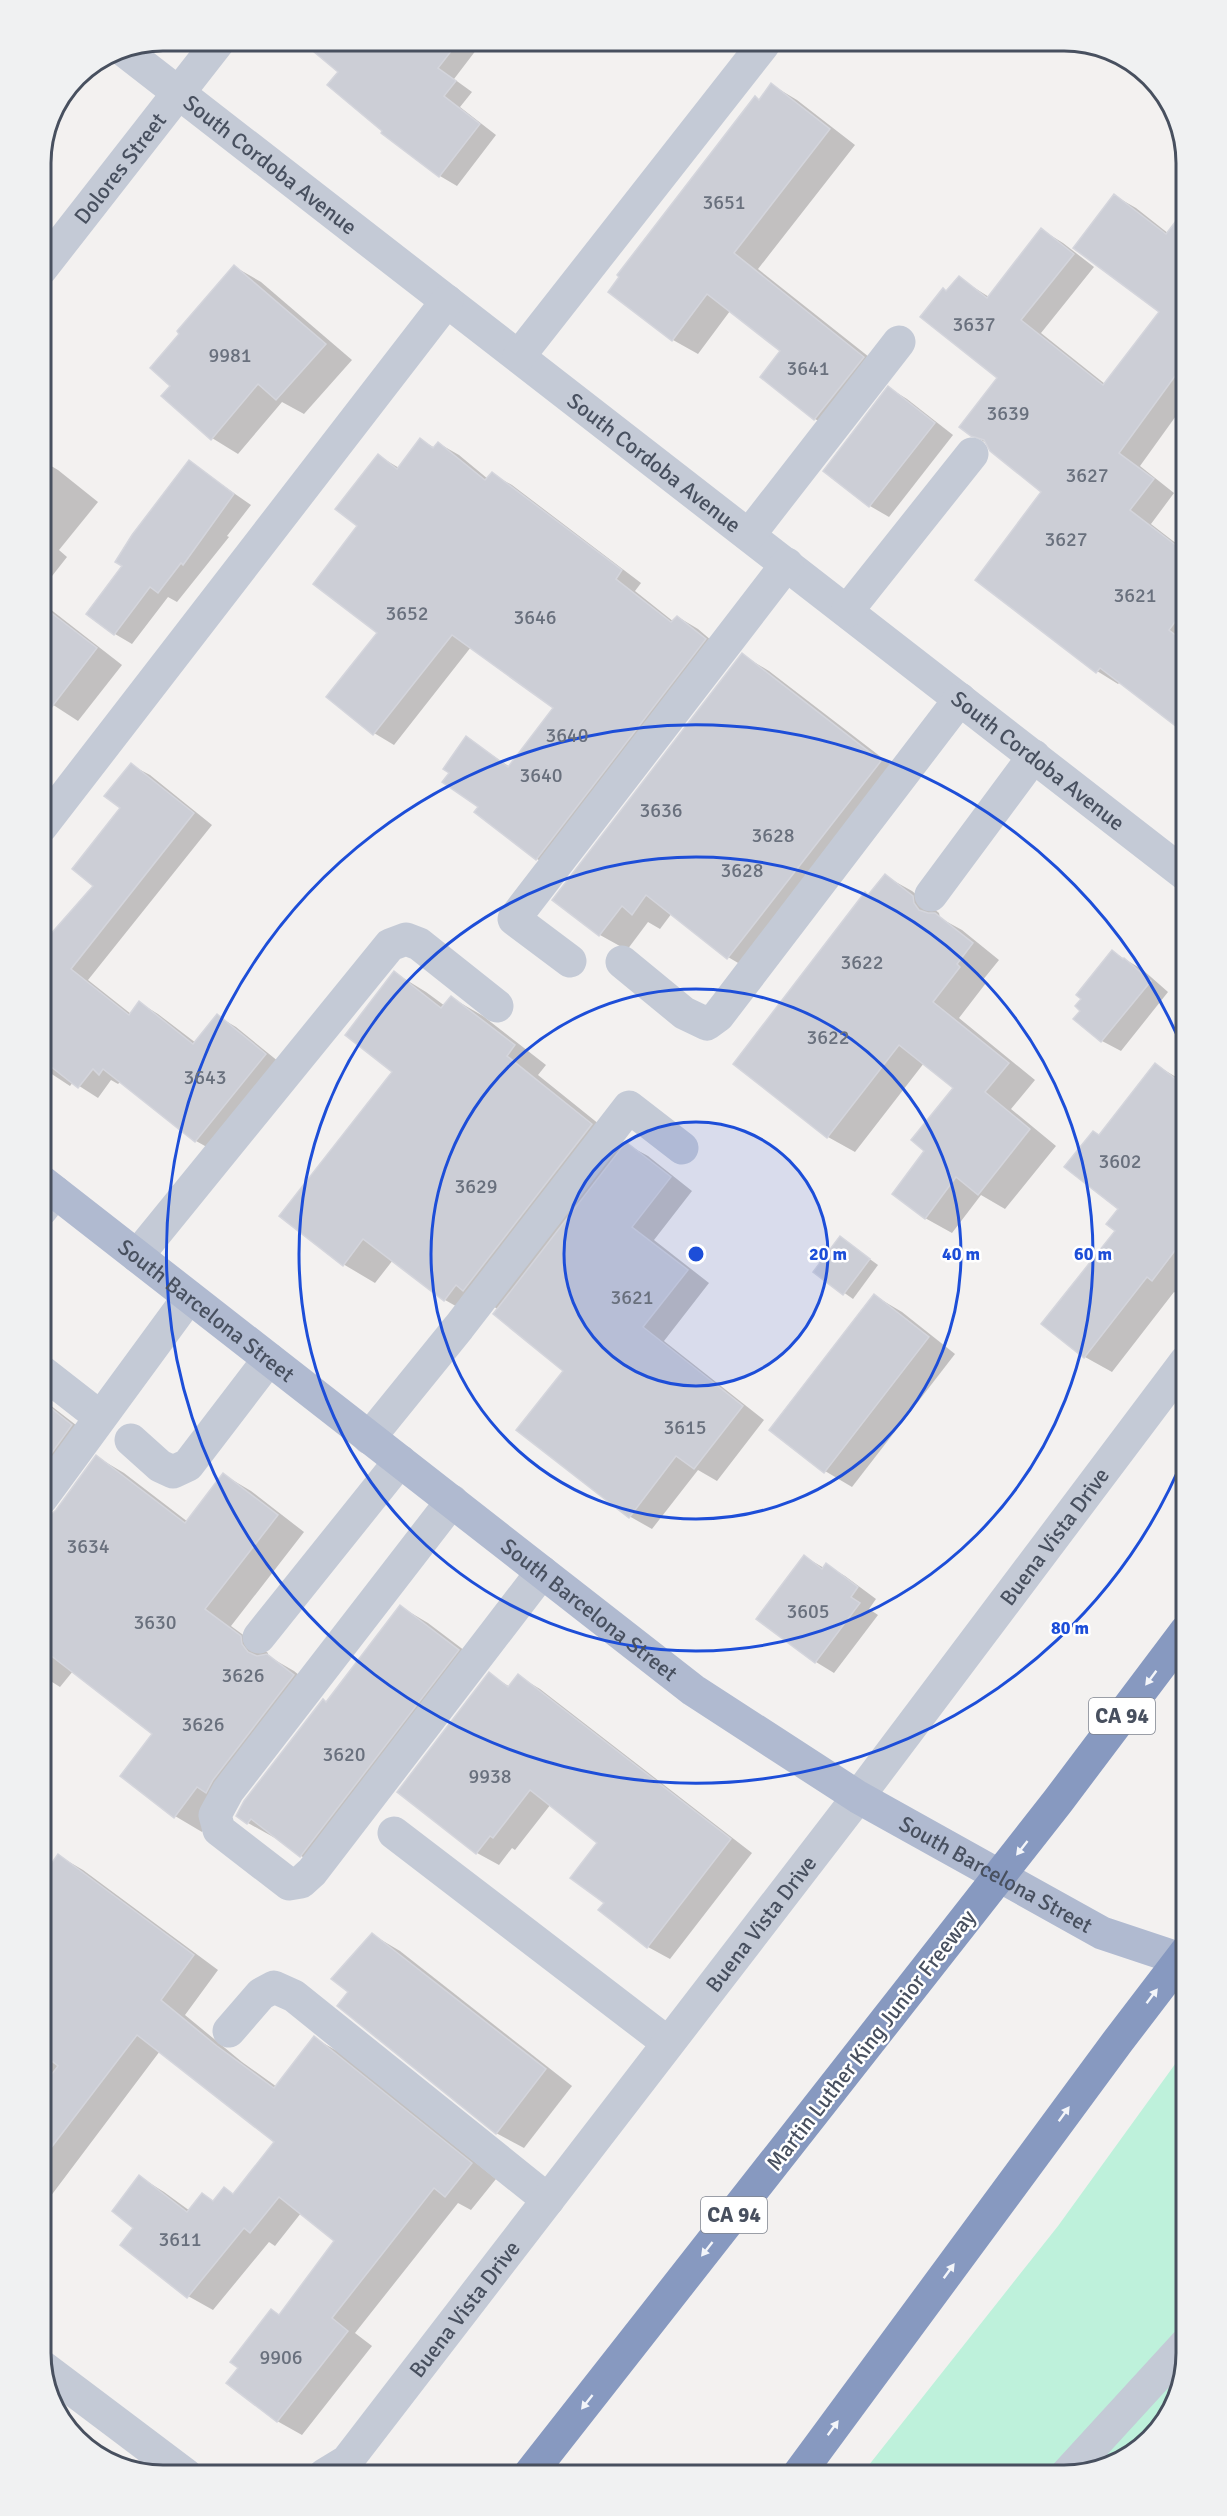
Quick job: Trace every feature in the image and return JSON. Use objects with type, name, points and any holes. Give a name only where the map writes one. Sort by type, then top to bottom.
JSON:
[{"type":"highway","name":"Martin Luther King Junior Freeway","points":[[537,2465],[1058,1802],[1176,1644]]},
{"type":"highway","points":[[805,2465],[1176,1965]]},
{"type":"main road","name":"South Barcelona Street","points":[[51,1198],[137,1256],[693,1690],[858,1797],[1102,1933],[1176,1958]]},
{"type":"street","name":"Dolores Street","points":[[51,256],[210,51]]},
{"type":"street","points":[[519,356],[758,51]]},
{"type":"street","name":"South Cordoba Avenue","points":[[131,56],[1176,866]]},
{"type":"street","points":[[51,814],[447,301]]},
{"type":"street","points":[[749,535],[899,342]]},
{"type":"street","points":[[847,611],[972,454]]},
{"type":"street","points":[[570,961],[514,919],[787,564]]},
{"type":"street","points":[[622,962],[684,1013],[707,1024],[718,1016],[960,699]]},
{"type":"street","points":[[931,895],[1034,756]]},
{"type":"street","points":[[137,1256],[390,945],[406,939],[419,944],[497,1006]]},
{"type":"street","points":[[369,1438],[459,1328],[629,1107],[682,1148]]},
{"type":"street","points":[[51,1484],[189,1297]]},
{"type":"street","points":[[131,1440],[160,1466],[173,1472],[188,1465],[269,1359]]},
{"type":"street","name":"Buena Vista Drive","points":[[340,2465],[347,2461],[858,1797],[1176,1375]]},
{"type":"street","points":[[51,1379],[100,1417]]},
{"type":"street","points":[[259,1637],[400,1461]]},
{"type":"street","points":[[452,1502],[228,1791],[215,1815],[219,1830],[289,1884],[301,1882],[312,1872],[542,1572]]},
{"type":"street","points":[[394,1833],[668,2043]]},
{"type":"street","points":[[229,2031],[261,1994],[274,1987],[294,1996],[548,2200]]},
{"type":"street","points":[[1076,2464],[1176,2355]]},
{"type":"street","points":[[53,2375],[173,2465]]},
{"type":"green space","points":[[1176,2063],[1176,2352],[1172,2382],[1153,2421],[1132,2442],[1120,2450],[1085,2463],[1064,2465],[869,2465],[1058,2226]]},
{"type":"building","points":[[313,51],[451,51],[438,68],[456,81],[444,96],[480,124],[439,177],[381,133],[382,131],[327,85],[338,72]]},
{"type":"building","points":[[771,83],[830,129],[734,253],[864,357],[814,420],[760,377],[780,351],[707,294],[672,341],[608,292],[619,277],[617,275],[755,96],[759,100]]},
{"type":"building","points":[[1114,194],[1166,234],[1176,221],[1176,375],[1119,453],[1154,479],[1130,510],[1176,545],[1176,621],[1169,630],[1176,635],[1176,726],[1100,668],[1096,673],[975,580],[1041,492],[990,451],[984,440],[971,436],[959,427],[997,378],[920,317],[943,288],[946,291],[959,276],[987,298],[1041,228],[1074,254],[1021,320],[1103,385],[1159,312],[1073,248]]},
{"type":"building","points":[[234,265],[326,344],[276,400],[258,384],[211,440],[161,396],[170,386],[150,368],[179,334],[177,331]]},
{"type":"building","points":[[888,386],[935,423],[869,507],[823,471]]},
{"type":"building","points":[[420,438],[433,448],[438,442],[485,480],[492,472],[622,570],[616,579],[671,622],[677,616],[706,639],[536,860],[474,812],[478,807],[442,782],[449,773],[443,769],[466,736],[508,767],[553,708],[452,635],[373,735],[326,697],[377,633],[313,584],[357,526],[335,509],[378,454],[397,469]]},
{"type":"building","points":[[189,460],[234,494],[183,565],[181,563],[158,593],[150,587],[114,635],[86,614],[122,566],[115,562],[132,535]]},
{"type":"building","points":[[51,613],[97,648],[51,708]]},
{"type":"building","points":[[742,653],[881,761],[727,959],[646,895],[632,915],[622,906],[599,936],[552,900]]},
{"type":"building","points":[[131,763],[194,813],[71,969],[129,1015],[139,1001],[193,1044],[217,1014],[266,1054],[195,1142],[103,1069],[99,1075],[93,1069],[78,1088],[51,1067],[51,934],[93,886],[72,869],[120,808],[104,796]]},
{"type":"building","points":[[885,874],[913,896],[914,903],[919,910],[935,913],[973,943],[957,964],[960,967],[933,1002],[1009,1063],[985,1092],[1030,1129],[978,1195],[956,1177],[925,1219],[892,1194],[924,1151],[911,1140],[953,1088],[899,1045],[827,1138],[733,1064],[865,892],[868,895]]},
{"type":"building","points":[[1112,950],[1151,981],[1101,1042],[1073,1019],[1080,1011],[1075,1006],[1081,999],[1076,995]]},
{"type":"building","points":[[394,971],[441,1008],[451,996],[515,1045],[507,1056],[592,1124],[463,1291],[456,1285],[444,1301],[363,1239],[343,1266],[279,1216],[392,1072],[345,1035]]},
{"type":"building","points":[[1155,1063],[1176,1079],[1176,1249],[1152,1281],[1147,1277],[1084,1358],[1041,1324],[1115,1231],[1106,1224],[1118,1209],[1064,1167],[1093,1131],[1099,1135]]},
{"type":"building","points":[[626,1142],[671,1177],[632,1227],[688,1270],[643,1327],[743,1406],[694,1469],[676,1456],[629,1518],[516,1430],[563,1371],[493,1314]]},
{"type":"building","points":[[840,1236],[870,1259],[843,1295],[813,1272]]},
{"type":"building","points":[[874,1294],[929,1337],[824,1473],[769,1430]]},
{"type":"building","points":[[51,1408],[72,1425],[51,1454]]},
{"type":"building","points":[[96,1455],[185,1523],[223,1473],[278,1515],[205,1609],[241,1636],[242,1644],[248,1652],[257,1656],[267,1654],[294,1675],[213,1780],[206,1793],[197,1787],[174,1818],[120,1776],[152,1734],[51,1656],[51,1514]]},
{"type":"building","points":[[804,1555],[822,1569],[826,1563],[858,1587],[851,1597],[860,1603],[815,1663],[756,1619]]},
{"type":"building","points":[[400,1605],[459,1650],[300,1857],[251,1819],[247,1824],[236,1816],[244,1801],[323,1699],[326,1702]]},
{"type":"building","points":[[489,1672],[508,1687],[518,1674],[731,1839],[647,1948],[598,1910],[604,1903],[570,1878],[597,1843],[530,1790],[493,1838],[490,1836],[476,1854],[397,1792]]},
{"type":"building","points":[[58,1854],[194,1955],[161,2000],[217,2046],[274,2088],[314,2036],[472,2163],[445,2197],[434,2188],[332,2318],[348,2331],[277,2422],[226,2383],[238,2368],[230,2362],[271,2309],[279,2315],[334,2241],[279,2197],[250,2233],[244,2228],[187,2298],[120,2245],[133,2228],[112,2211],[139,2175],[187,2212],[202,2193],[213,2201],[224,2187],[233,2194],[274,2142],[137,2035],[51,2148],[51,2075],[58,2066],[51,2061],[51,1864]]},
{"type":"building","points":[[372,1933],[546,2069],[496,2134],[337,2006],[348,1992],[331,1979]]}]
